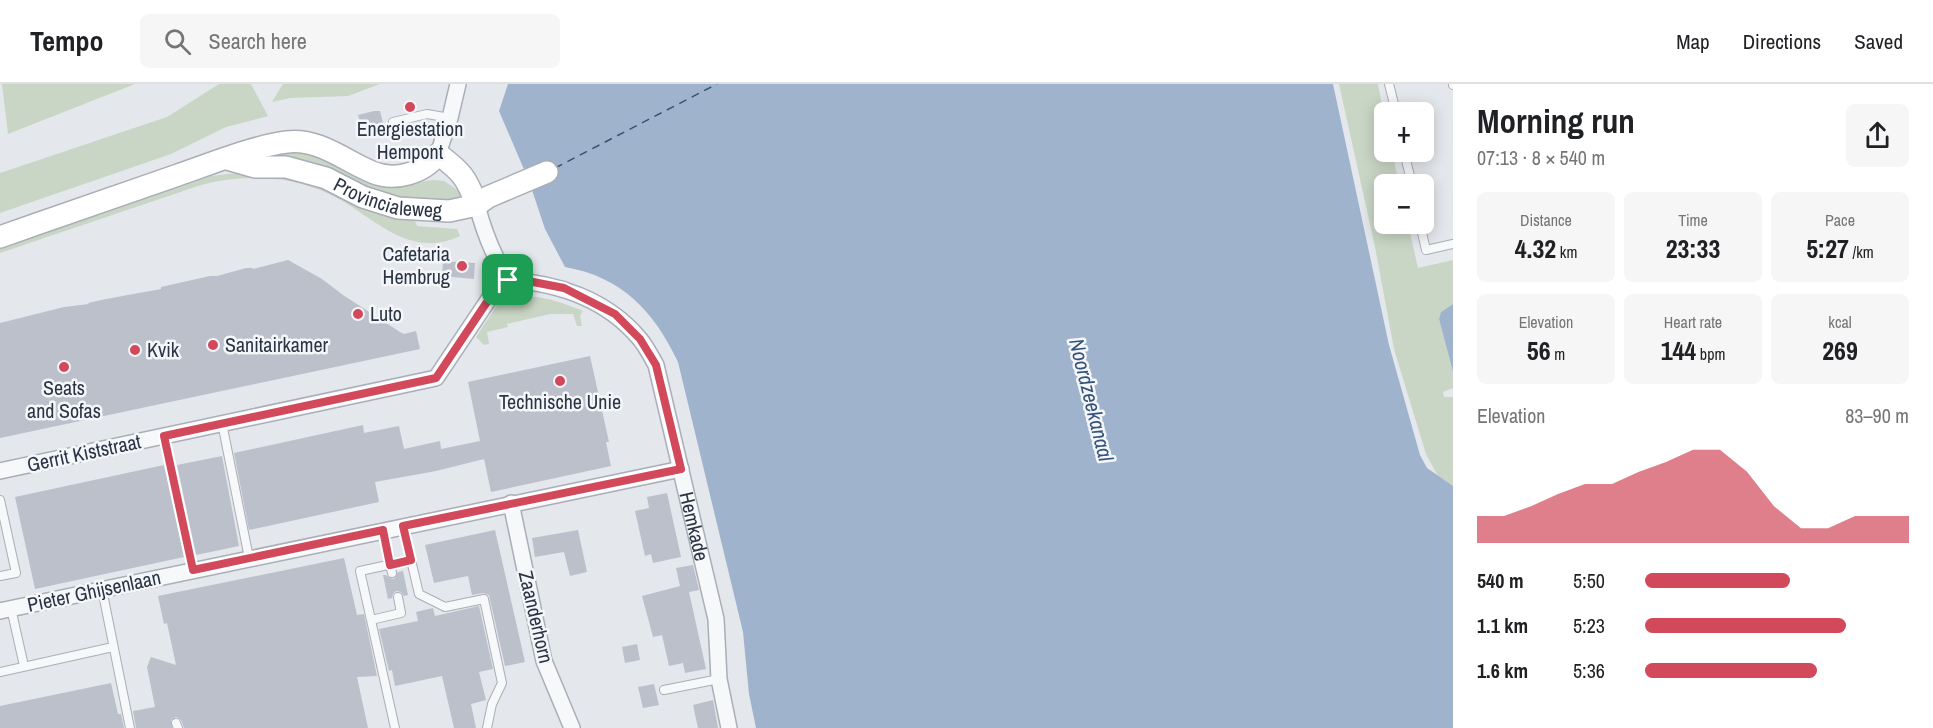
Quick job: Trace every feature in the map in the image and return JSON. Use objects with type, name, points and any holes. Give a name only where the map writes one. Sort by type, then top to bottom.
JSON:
[{"type":"main road","name":"Provincialeweg","points":[[0,237],[226,159],[289,141],[332,151],[374,173],[398,176],[420,170],[430,164],[438,154]]},
{"type":"main road","points":[[438,154],[458,169],[468,181],[477,205]]},
{"type":"main road","name":"Provincialeweg","points":[[226,159],[255,167],[286,167],[326,178],[363,197],[398,208],[449,211],[477,205],[489,197],[548,172]]},
{"type":"street","points":[[438,154],[458,84]]},
{"type":"street","points":[[477,205],[489,245],[508,280]]},
{"type":"street","name":"Gerrit Kiststraat","points":[[0,471],[436,378],[499,284],[508,280]]},
{"type":"street","name":"Hemkade","points":[[508,280],[528,281],[564,288],[615,314],[640,339],[656,365],[716,619],[719,679],[729,728]]},
{"type":"street","name":"Pieter Ghijsenlaan","points":[[6,610],[681,469]]},
{"type":"street","name":"Zaanderhorn","points":[[511,503],[544,661],[572,728]]},
{"type":"lane","points":[[1389,84],[1394,102]]},
{"type":"lane","points":[[393,122],[426,114],[450,118]]},
{"type":"lane","points":[[1422,234],[1426,250],[1453,244]]},
{"type":"lane","points":[[222,423],[249,558]]},
{"type":"lane","points":[[164,436],[193,570]]},
{"type":"lane","points":[[0,500],[16,573],[0,576]]},
{"type":"lane","points":[[403,526],[419,594],[445,607],[484,599],[502,682],[492,704],[487,728]]},
{"type":"lane","points":[[383,530],[392,573]]},
{"type":"lane","points":[[395,728],[360,571],[411,560]]},
{"type":"lane","points":[[102,589],[130,728]]},
{"type":"lane","points":[[371,620],[401,613],[398,597]]},
{"type":"lane","points":[[6,610],[24,666]]},
{"type":"lane","points":[[0,672],[113,647]]},
{"type":"lane","points":[[664,690],[719,679]]},
{"type":"green space","points":[[2,84],[135,84],[8,134]]},
{"type":"green space","points":[[219,84],[251,84],[268,116],[226,127],[171,154],[0,213],[0,173],[167,117]]},
{"type":"green space","points":[[283,84],[380,84],[348,96],[290,98],[272,102]]},
{"type":"green space","points":[[1339,84],[1378,84],[1381,102],[1374,102],[1374,162],[1394,162],[1397,174],[1374,174],[1374,234],[1410,234],[1418,268],[1453,260],[1453,304],[1441,312],[1439,319],[1453,372],[1453,388],[1443,392],[1444,397],[1453,397],[1453,486],[1438,476],[1426,454],[1394,349],[1375,247]]},
{"type":"green space","points":[[285,151],[313,153],[402,185],[433,180],[444,181],[459,191],[461,199],[450,203],[394,197],[355,183],[315,163],[261,157]]},
{"type":"green space","points":[[254,171],[309,181],[373,211],[415,221],[417,226],[457,229],[460,236],[440,242],[422,243],[406,239],[327,193],[312,187],[280,180],[249,178],[201,185],[0,253],[0,246],[203,177]]},
{"type":"green space","points":[[508,296],[514,299],[531,297],[549,299],[583,311],[580,316],[582,326],[577,326],[573,314],[550,314],[507,324],[508,327],[487,332],[489,344],[484,345],[476,337],[499,302]]},
{"type":"water","name":"Noordzeekanaal","points":[[508,84],[1333,84],[1389,345],[1420,455],[1427,468],[1453,486],[1453,728],[756,728],[749,694],[743,632],[678,362],[658,327],[634,299],[603,279],[565,267],[545,229],[529,181],[499,111]]},
{"type":"water","points":[[1453,304],[1453,372],[1439,319],[1441,312]]},
{"type":"building","points":[[380,111],[385,131],[364,136],[358,115]]},
{"type":"building","points":[[288,260],[322,279],[400,332],[404,334],[416,331],[420,349],[0,438],[0,323],[64,307],[161,289],[161,287]]},
{"type":"building","points":[[443,261],[475,263],[474,279],[442,276]]},
{"type":"building","points":[[590,356],[609,442],[606,442],[611,466],[491,492],[484,459],[436,471],[375,482],[379,502],[249,530],[234,453],[363,425],[364,433],[399,426],[404,449],[440,441],[441,449],[480,441],[468,382]]},
{"type":"building","points":[[222,456],[239,546],[196,555],[177,465]]},
{"type":"building","points":[[164,465],[184,557],[35,589],[15,497]]},
{"type":"building","points":[[667,493],[681,557],[653,563],[651,554],[645,556],[635,511],[649,508],[647,497]]},
{"type":"building","points":[[495,530],[525,662],[505,666],[489,595],[483,593],[472,595],[468,576],[434,583],[425,545]]},
{"type":"building","points":[[578,530],[587,572],[570,576],[564,552],[535,557],[532,538]]},
{"type":"building","points":[[344,558],[357,615],[364,614],[377,676],[357,677],[368,728],[184,728],[181,720],[176,717],[171,720],[172,728],[136,728],[133,711],[155,707],[147,667],[151,657],[176,665],[167,623],[164,624],[158,596]]},
{"type":"building","points":[[693,565],[699,590],[689,592],[706,669],[685,673],[683,663],[669,666],[662,635],[653,637],[642,596],[680,586],[676,568]]},
{"type":"building","points":[[403,571],[408,595],[404,596],[401,592],[396,591],[392,598],[388,599],[383,575],[394,579],[398,572]]},
{"type":"building","points":[[479,606],[493,669],[479,672],[486,700],[471,704],[476,728],[454,728],[442,676],[395,686],[379,629],[418,621],[416,612],[433,608],[435,616]]},
{"type":"building","points":[[637,644],[640,660],[625,663],[622,647]]},
{"type":"building","points":[[111,683],[118,714],[121,714],[124,728],[0,728],[0,706]]},
{"type":"building","points":[[654,684],[659,705],[643,708],[638,687]]},
{"type":"building","points":[[713,700],[718,728],[698,728],[693,705]]},
{"type":"ferry route","points":[[555,168],[717,84]]},
{"type":"place","name":"Energiestation Hempont","points":[[410,107]]},
{"type":"place","name":"Cafetaria Hembrug","points":[[462,266]]},
{"type":"place","name":"Luto","points":[[358,314]]},
{"type":"place","name":"Sanitairkamer","points":[[213,345]]},
{"type":"place","name":"Kvik","points":[[135,350]]},
{"type":"place","name":"Seats and Sofas","points":[[64,367]]},
{"type":"place","name":"Technische Unie","points":[[560,381]]},
{"type":"route","points":[[508,280],[528,281],[564,288],[615,314],[640,339],[656,365],[681,469],[403,526],[411,560],[390,565],[383,530],[193,570],[164,436],[436,378],[499,284],[508,280]]}]
